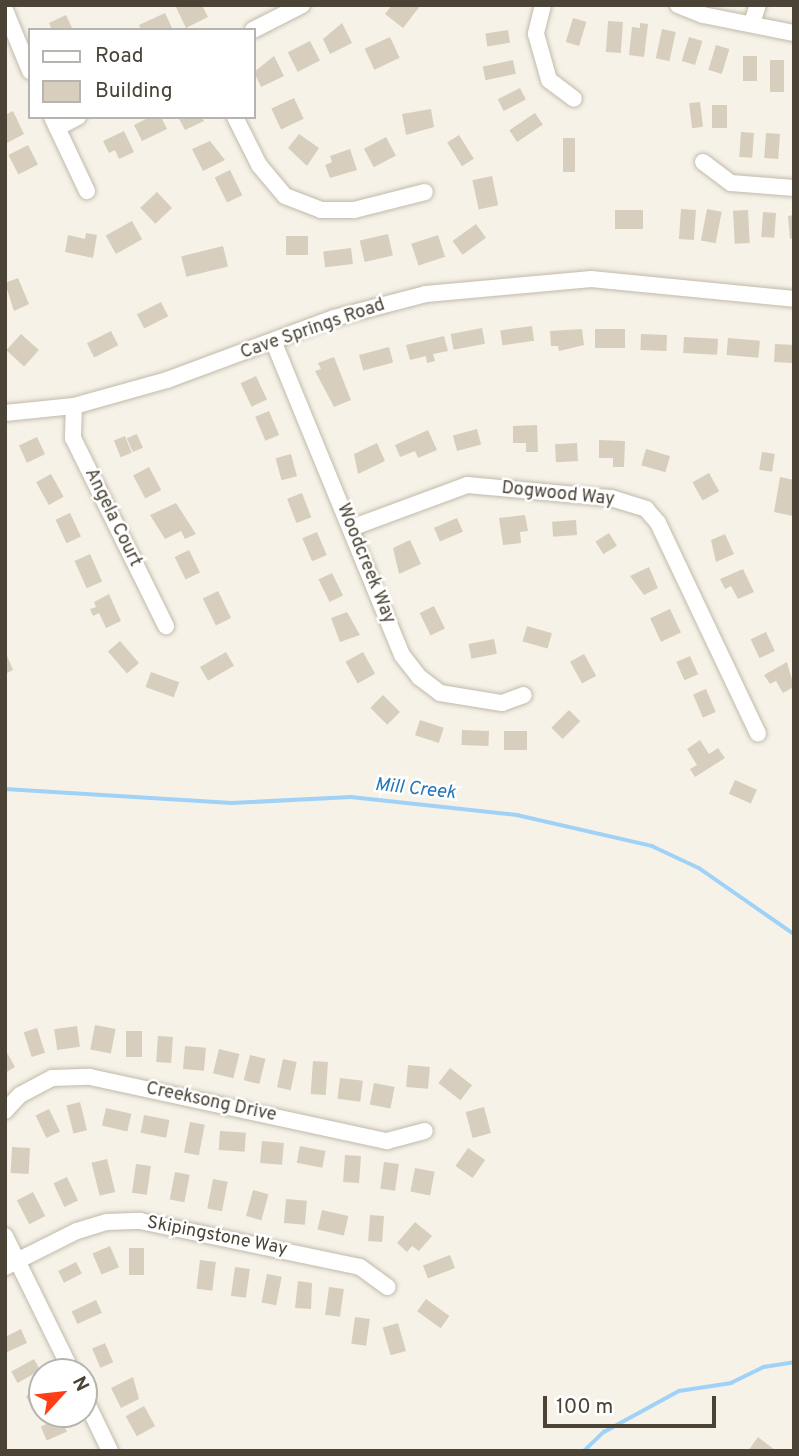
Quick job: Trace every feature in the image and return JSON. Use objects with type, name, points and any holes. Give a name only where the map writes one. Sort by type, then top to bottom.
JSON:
[{"type":"street","points":[[256,28],[302,5]]},
{"type":"street","points":[[543,5],[536,34],[549,79],[574,100]]},
{"type":"street","points":[[678,5],[794,33]]},
{"type":"street","points":[[752,23],[758,5]]},
{"type":"street","points":[[5,10],[28,66]]},
{"type":"street","points":[[236,119],[259,166],[285,196],[309,206],[354,210],[425,192]]},
{"type":"street","points":[[54,123],[87,191]]},
{"type":"street","points":[[703,162],[731,183],[794,188]]},
{"type":"street","name":"Cave Springs Road","points":[[5,412],[74,406],[167,380],[274,343],[334,318],[426,293],[591,279],[794,299]]},
{"type":"street","name":"Woodcreek Way","points":[[274,343],[402,655],[419,677],[440,694],[467,701],[502,703],[524,695]]},
{"type":"street","name":"Angela Court","points":[[74,406],[73,438],[166,626]]},
{"type":"street","name":"Dogwood Way","points":[[351,528],[467,485],[611,498],[646,509],[658,523],[758,734]]},
{"type":"street","name":"Creeksong Drive","points":[[5,1111],[19,1095],[52,1078],[90,1077],[387,1141],[425,1131]]},
{"type":"street","name":"Skipingstone Way","points":[[11,1264],[77,1231],[107,1222],[140,1221],[360,1267],[388,1287]]},
{"type":"street","points":[[5,1236],[11,1264],[64,1358]]},
{"type":"street","points":[[98,1426],[110,1451]]},
{"type":"building","points":[[175,5],[202,5],[208,17],[186,28]]},
{"type":"building","points":[[392,5],[420,6],[403,28],[385,14]]},
{"type":"building","points":[[165,13],[172,28],[140,28],[139,25]]},
{"type":"building","points":[[66,15],[72,28],[51,28],[49,23]]},
{"type":"building","points":[[573,18],[586,22],[579,46],[566,42]]},
{"type":"building","points":[[608,21],[623,22],[621,53],[606,52]]},
{"type":"building","points":[[342,23],[352,43],[330,54],[323,39]]},
{"type":"building","points":[[640,23],[648,24],[644,57],[629,55],[632,27],[640,28]]},
{"type":"building","points":[[662,29],[676,32],[669,61],[656,58]]},
{"type":"building","points":[[508,30],[510,43],[487,46],[485,34]]},
{"type":"building","points":[[390,37],[400,58],[374,70],[365,49]]},
{"type":"building","points":[[689,37],[702,41],[695,65],[682,61]]},
{"type":"building","points":[[310,41],[320,61],[298,72],[288,52]]},
{"type":"building","points":[[716,45],[729,49],[722,74],[708,70]]},
{"type":"building","points":[[274,56],[284,76],[261,87],[256,70]]},
{"type":"building","points":[[743,56],[757,56],[757,81],[743,81]]},
{"type":"building","points":[[513,60],[516,74],[486,80],[483,66]]},
{"type":"building","points":[[770,60],[784,60],[784,92],[770,92]]},
{"type":"building","points":[[520,88],[526,100],[504,111],[498,99]]},
{"type":"building","points":[[294,98],[304,119],[281,129],[271,109]]},
{"type":"building","points":[[700,102],[703,127],[692,128],[689,103]]},
{"type":"building","points":[[712,105],[727,105],[727,128],[712,128]]},
{"type":"building","points":[[431,109],[434,127],[406,135],[402,114]]},
{"type":"building","points":[[13,111],[24,134],[5,144],[5,115]]},
{"type":"building","points":[[535,113],[543,125],[517,142],[509,130]]},
{"type":"building","points":[[146,119],[162,119],[167,129],[142,141],[134,125]]},
{"type":"building","points":[[179,119],[203,119],[204,121],[185,130]]},
{"type":"building","points":[[124,131],[134,152],[119,159],[115,150],[109,153],[103,141]]},
{"type":"building","points":[[741,132],[754,133],[752,158],[739,157]]},
{"type":"building","points":[[766,133],[780,134],[778,159],[764,158]]},
{"type":"building","points":[[299,134],[319,148],[307,166],[288,148]]},
{"type":"building","points":[[459,135],[474,159],[462,166],[447,142]]},
{"type":"building","points":[[386,137],[396,156],[374,167],[364,149]]},
{"type":"building","points":[[563,138],[575,138],[575,172],[563,172]]},
{"type":"building","points":[[210,141],[225,160],[203,171],[192,149]]},
{"type":"building","points":[[28,145],[38,165],[18,175],[8,155]]},
{"type":"building","points":[[350,149],[357,170],[330,178],[325,165],[332,162],[330,156]]},
{"type":"building","points":[[230,170],[242,195],[227,203],[215,177]]},
{"type":"building","points":[[492,176],[498,205],[479,210],[472,180]]},
{"type":"building","points":[[157,192],[172,208],[155,224],[140,208]]},
{"type":"building","points":[[681,209],[696,210],[694,240],[679,239]]},
{"type":"building","points":[[707,209],[722,212],[716,243],[701,240]]},
{"type":"building","points":[[615,210],[643,210],[643,229],[615,229]]},
{"type":"building","points":[[748,210],[750,243],[735,244],[733,211]]},
{"type":"building","points":[[763,212],[776,213],[774,238],[761,237]]},
{"type":"building","points":[[794,215],[794,238],[790,239],[788,216]]},
{"type":"building","points":[[132,221],[142,239],[116,254],[106,236]]},
{"type":"building","points":[[476,224],[486,238],[463,255],[453,241]]},
{"type":"building","points":[[86,233],[97,235],[93,258],[65,252],[68,235],[85,239]]},
{"type":"building","points":[[388,234],[393,255],[365,262],[360,241]]},
{"type":"building","points":[[438,235],[445,257],[418,266],[411,244]]},
{"type":"building","points":[[286,236],[308,236],[308,255],[286,255]]},
{"type":"building","points":[[223,246],[228,266],[186,277],[181,256]]},
{"type":"building","points":[[351,248],[353,264],[325,267],[323,251]]},
{"type":"building","points":[[18,278],[29,304],[14,311],[5,283]]},
{"type":"building","points":[[161,302],[168,316],[144,329],[137,314]]},
{"type":"building","points":[[532,326],[534,341],[502,345],[500,330]]},
{"type":"building","points":[[482,328],[485,344],[454,350],[451,334]]},
{"type":"building","points":[[582,329],[584,345],[559,351],[558,346],[551,346],[550,331]]},
{"type":"building","points":[[595,329],[625,329],[625,348],[595,348]]},
{"type":"building","points":[[111,331],[118,345],[94,358],[87,343]]},
{"type":"building","points":[[21,334],[39,350],[24,366],[6,350]]},
{"type":"building","points":[[641,334],[667,335],[666,351],[640,350]]},
{"type":"building","points":[[444,336],[448,351],[433,354],[435,361],[427,363],[426,356],[410,360],[406,345]]},
{"type":"building","points":[[684,337],[718,339],[717,355],[683,353]]},
{"type":"building","points":[[728,338],[760,341],[758,358],[727,355]]},
{"type":"building","points":[[775,344],[794,345],[793,363],[774,362]]},
{"type":"building","points":[[389,347],[393,362],[363,370],[359,355]]},
{"type":"building","points":[[334,357],[351,400],[334,407],[315,371],[321,369],[318,363]]},
{"type":"building","points":[[256,376],[267,400],[252,407],[241,383]]},
{"type":"building","points":[[269,411],[279,435],[265,441],[255,417]]},
{"type":"building","points":[[537,425],[538,452],[526,452],[526,443],[513,443],[513,426]]},
{"type":"building","points":[[477,429],[481,444],[457,451],[453,435]]},
{"type":"building","points":[[428,430],[437,450],[418,458],[415,451],[400,457],[395,445]]},
{"type":"building","points":[[137,434],[143,448],[133,452],[127,438]]},
{"type":"building","points":[[125,436],[132,453],[121,457],[114,440]]},
{"type":"building","points":[[37,437],[45,454],[27,463],[19,445]]},
{"type":"building","points":[[599,440],[625,441],[624,467],[613,467],[613,458],[599,458]]},
{"type":"building","points":[[377,443],[385,461],[358,474],[354,454]]},
{"type":"building","points":[[577,443],[578,461],[556,462],[555,444]]},
{"type":"building","points":[[646,449],[670,456],[665,472],[641,465]]},
{"type":"building","points":[[762,452],[775,454],[772,472],[759,470]]},
{"type":"building","points":[[291,454],[297,476],[281,480],[276,458]]},
{"type":"building","points":[[149,467],[161,490],[145,498],[133,475]]},
{"type":"building","points":[[709,473],[719,491],[703,501],[692,482]]},
{"type":"building","points":[[51,474],[64,497],[49,505],[36,482]]},
{"type":"building","points":[[780,477],[794,480],[793,516],[774,512]]},
{"type":"building","points":[[302,493],[311,517],[296,523],[287,499]]},
{"type":"building","points":[[176,503],[196,534],[185,539],[181,531],[165,539],[150,515]]},
{"type":"building","points":[[70,513],[81,537],[66,543],[55,520]]},
{"type":"building","points":[[525,515],[528,531],[520,532],[521,543],[503,545],[499,518]]},
{"type":"building","points":[[457,518],[463,532],[440,542],[434,528]]},
{"type":"building","points":[[576,520],[577,535],[553,537],[552,522]]},
{"type":"building","points":[[317,532],[327,555],[312,561],[302,538]]},
{"type":"building","points":[[609,533],[617,546],[603,554],[595,541]]},
{"type":"building","points":[[725,534],[734,554],[716,562],[711,540]]},
{"type":"building","points":[[410,540],[421,564],[399,574],[393,548]]},
{"type":"building","points":[[189,550],[200,572],[186,579],[175,557]]},
{"type":"building","points":[[90,554],[102,581],[87,588],[74,561]]},
{"type":"building","points":[[649,567],[658,588],[644,595],[630,576]]},
{"type":"building","points":[[743,569],[754,592],[738,599],[731,586],[725,589],[720,579]]},
{"type":"building","points":[[332,573],[343,595],[329,602],[319,580]]},
{"type":"building","points":[[218,591],[231,618],[216,625],[203,598]]},
{"type":"building","points":[[109,594],[121,621],[106,628],[99,613],[93,616],[90,609],[96,607],[94,602]]},
{"type":"building","points":[[434,606],[445,628],[431,635],[420,613]]},
{"type":"building","points":[[670,609],[681,633],[661,642],[650,618]]},
{"type":"building","points":[[347,612],[360,635],[340,642],[331,618]]},
{"type":"building","points":[[527,626],[552,633],[548,649],[523,641]]},
{"type":"building","points":[[766,632],[775,651],[759,658],[751,639]]},
{"type":"building","points":[[494,639],[497,654],[471,659],[468,644]]},
{"type":"building","points":[[120,641],[139,663],[127,673],[108,651]]},
{"type":"building","points":[[5,651],[13,670],[5,674]]},
{"type":"building","points":[[226,652],[234,666],[208,681],[200,667]]},
{"type":"building","points":[[363,652],[375,674],[358,684],[346,662]]},
{"type":"building","points":[[584,654],[596,676],[582,684],[570,662]]},
{"type":"building","points":[[690,656],[698,674],[684,680],[676,662]]},
{"type":"building","points":[[787,662],[794,687],[783,693],[776,681],[770,684],[764,675]]},
{"type":"building","points":[[151,672],[179,682],[174,697],[146,687]]},
{"type":"building","points":[[706,689],[716,712],[703,717],[693,694]]},
{"type":"building","points":[[383,695],[400,712],[387,725],[370,708]]},
{"type":"building","points":[[569,710],[580,721],[563,739],[551,728]]},
{"type":"building","points":[[420,720],[444,728],[439,743],[415,735]]},
{"type":"building","points":[[462,730],[489,731],[488,746],[461,745]]},
{"type":"building","points":[[504,731],[527,731],[527,750],[504,750]]},
{"type":"building","points":[[700,740],[709,754],[718,748],[725,758],[695,777],[690,769],[697,765],[687,749]]},
{"type":"building","points":[[735,780],[757,790],[751,803],[729,794]]},
{"type":"building","points":[[95,1025],[116,1029],[111,1054],[90,1050]]},
{"type":"building","points":[[77,1026],[80,1047],[57,1050],[54,1029]]},
{"type":"building","points":[[37,1028],[45,1053],[32,1057],[24,1032]]},
{"type":"building","points":[[126,1031],[142,1031],[142,1057],[126,1057]]},
{"type":"building","points":[[158,1036],[173,1037],[171,1063],[156,1062]]},
{"type":"building","points":[[185,1046],[206,1048],[204,1071],[183,1069]]},
{"type":"building","points":[[5,1049],[15,1067],[5,1073]]},
{"type":"building","points":[[219,1049],[239,1054],[233,1078],[213,1073]]},
{"type":"building","points":[[250,1055],[266,1059],[259,1084],[244,1080]]},
{"type":"building","points":[[283,1059],[297,1062],[291,1090],[277,1087]]},
{"type":"building","points":[[313,1061],[328,1062],[326,1095],[311,1094]]},
{"type":"building","points":[[408,1065],[430,1067],[428,1089],[406,1087]]},
{"type":"building","points":[[450,1068],[472,1085],[460,1100],[438,1083]]},
{"type":"building","points":[[340,1078],[363,1081],[360,1102],[337,1099]]},
{"type":"building","points":[[374,1083],[395,1087],[390,1109],[370,1105]]},
{"type":"building","points":[[80,1102],[87,1130],[73,1134],[66,1105]]},
{"type":"building","points":[[484,1107],[491,1133],[473,1138],[466,1112]]},
{"type":"building","points":[[106,1108],[131,1114],[127,1131],[102,1126]]},
{"type":"building","points":[[49,1109],[60,1131],[46,1138],[36,1116]]},
{"type":"building","points":[[144,1115],[170,1120],[166,1138],[141,1133]]},
{"type":"building","points":[[190,1122],[205,1125],[199,1155],[184,1152]]},
{"type":"building","points":[[220,1131],[246,1133],[245,1152],[219,1150]]},
{"type":"building","points":[[262,1141],[284,1143],[282,1165],[260,1163]]},
{"type":"building","points":[[300,1146],[326,1151],[322,1168],[297,1163]]},
{"type":"building","points":[[12,1147],[30,1148],[29,1174],[11,1173]]},
{"type":"building","points":[[468,1148],[485,1160],[473,1178],[455,1166]]},
{"type":"building","points":[[345,1155],[361,1156],[359,1183],[343,1182]]},
{"type":"building","points":[[107,1159],[115,1192],[100,1196],[91,1163]]},
{"type":"building","points":[[384,1162],[399,1164],[395,1191],[380,1189]]},
{"type":"building","points":[[136,1164],[151,1166],[147,1195],[132,1193]]},
{"type":"building","points":[[415,1168],[435,1172],[430,1195],[410,1192]]},
{"type":"building","points":[[175,1172],[190,1175],[184,1202],[170,1199]]},
{"type":"building","points":[[67,1177],[78,1201],[64,1207],[53,1183]]},
{"type":"building","points":[[213,1179],[228,1182],[222,1211],[207,1208]]},
{"type":"building","points":[[253,1190],[268,1194],[261,1220],[246,1216]]},
{"type":"building","points":[[33,1192],[45,1216],[29,1224],[17,1200]]},
{"type":"building","points":[[286,1199],[307,1201],[305,1225],[284,1223]]},
{"type":"building","points":[[322,1210],[348,1216],[344,1236],[318,1229]]},
{"type":"building","points":[[370,1215],[384,1216],[382,1242],[368,1241]]},
{"type":"building","points":[[415,1222],[432,1236],[419,1251],[412,1246],[407,1252],[397,1243]]},
{"type":"building","points":[[110,1246],[119,1267],[101,1275],[93,1253]]},
{"type":"building","points":[[129,1248],[144,1248],[144,1275],[129,1275]]},
{"type":"building","points":[[450,1255],[455,1268],[428,1278],[423,1265]]},
{"type":"building","points":[[200,1260],[216,1262],[212,1291],[196,1289]]},
{"type":"building","points":[[76,1262],[82,1274],[64,1283],[58,1271]]},
{"type":"building","points":[[235,1267],[250,1269],[246,1298],[231,1296]]},
{"type":"building","points":[[267,1274],[282,1277],[276,1305],[261,1302]]},
{"type":"building","points":[[298,1281],[312,1283],[311,1309],[295,1308]]},
{"type":"building","points":[[329,1287],[344,1289],[340,1317],[325,1315]]},
{"type":"building","points":[[426,1299],[449,1316],[441,1328],[417,1311]]},
{"type":"building","points":[[96,1300],[102,1313],[77,1324],[72,1311]]},
{"type":"building","points":[[355,1317],[370,1319],[366,1346],[351,1344]]},
{"type":"building","points":[[398,1323],[406,1351],[391,1355],[383,1327]]},
{"type":"building","points":[[21,1329],[27,1343],[5,1353],[5,1337]]},
{"type":"building","points":[[105,1343],[113,1362],[100,1368],[92,1348]]},
{"type":"building","points":[[28,1362],[28,1377],[18,1383],[11,1372]]},
{"type":"building","points":[[133,1377],[139,1399],[121,1408],[111,1388]]},
{"type":"building","points":[[144,1406],[155,1426],[137,1436],[126,1416]]},
{"type":"building","points":[[41,1428],[65,1428],[67,1432],[47,1440]]},
{"type":"building","points":[[758,1437],[776,1451],[748,1451]]},
{"type":"waterway","name":"Mill Creek","points":[[5,789],[232,803],[351,797],[517,815],[652,846],[699,868],[794,934]]},
{"type":"waterway","points":[[584,1451],[604,1432],[679,1391],[731,1383],[764,1367],[794,1362]]}]
